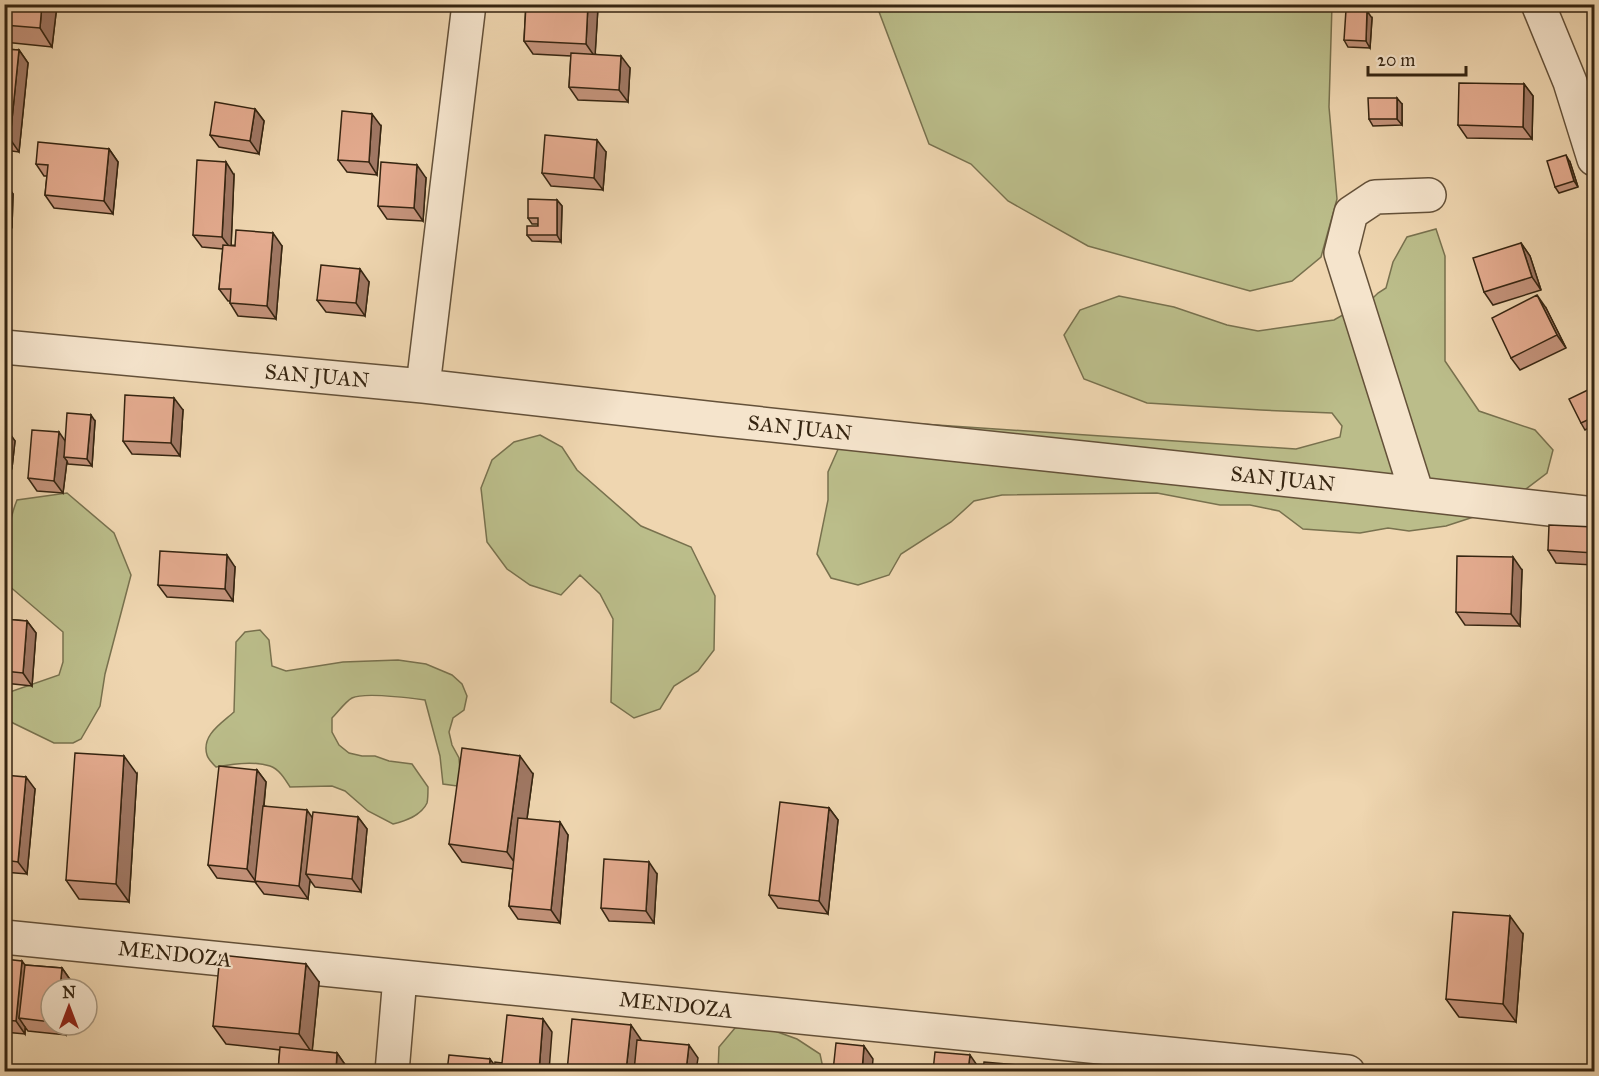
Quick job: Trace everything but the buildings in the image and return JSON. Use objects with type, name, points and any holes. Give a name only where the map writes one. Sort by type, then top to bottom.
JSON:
[{"type":"street","points":[[423,386],[469,4]]},
{"type":"street","points":[[1538,4],[1570,82],[1594,159]]},
{"type":"street","points":[[1417,494],[1341,254],[1351,213],[1375,197],[1429,195]]},
{"type":"street","name":"SAN JUAN","points":[[4,347],[423,386],[1594,514]]},
{"type":"street","name":"MENDOZA","points":[[4,937],[1348,1071]]},
{"type":"street","points":[[392,1071],[400,977]]},
{"type":"green space","points":[[881,5],[1332,5],[1329,107],[1337,199],[1321,257],[1292,281],[1250,291],[1088,246],[1008,201],[971,164],[929,144],[878,9]]},
{"type":"green space","points":[[1436,229],[1445,256],[1445,361],[1479,411],[1535,430],[1553,450],[1547,473],[1501,508],[1446,526],[1409,531],[1388,528],[1360,533],[1303,529],[1279,511],[1250,505],[1220,505],[1157,493],[1002,495],[974,501],[951,522],[901,554],[889,575],[858,585],[831,578],[817,554],[828,500],[828,472],[839,447],[894,429],[922,424],[1296,449],[1340,437],[1342,426],[1332,413],[1147,403],[1084,379],[1064,335],[1080,310],[1119,296],[1174,307],[1227,325],[1258,331],[1334,320],[1386,288],[1393,262],[1407,237]]},
{"type":"green space","points":[[540,435],[562,447],[577,470],[641,526],[691,547],[715,596],[714,650],[698,671],[674,686],[660,709],[634,718],[611,702],[613,619],[600,594],[580,575],[561,595],[530,585],[507,569],[487,542],[481,488],[492,460],[514,442]]},
{"type":"green space","points":[[67,493],[114,533],[131,575],[105,674],[100,706],[81,739],[73,743],[54,743],[13,723],[5,716],[4,694],[59,675],[63,662],[63,632],[8,585],[8,542],[10,522],[17,500]]},
{"type":"green space","points":[[260,630],[269,640],[272,666],[286,671],[343,662],[398,660],[426,664],[452,675],[462,684],[467,696],[464,710],[453,718],[449,732],[452,745],[459,758],[460,771],[457,786],[443,784],[440,756],[425,700],[387,696],[352,698],[332,718],[332,732],[339,745],[349,753],[412,764],[428,787],[427,803],[417,815],[393,824],[368,811],[345,791],[332,786],[290,787],[279,772],[264,764],[250,763],[216,767],[208,757],[207,741],[214,730],[234,712],[236,642],[245,632]]},
{"type":"green space","points":[[761,1026],[797,1039],[820,1054],[823,1068],[820,1072],[718,1072],[719,1047],[735,1028]]}]
